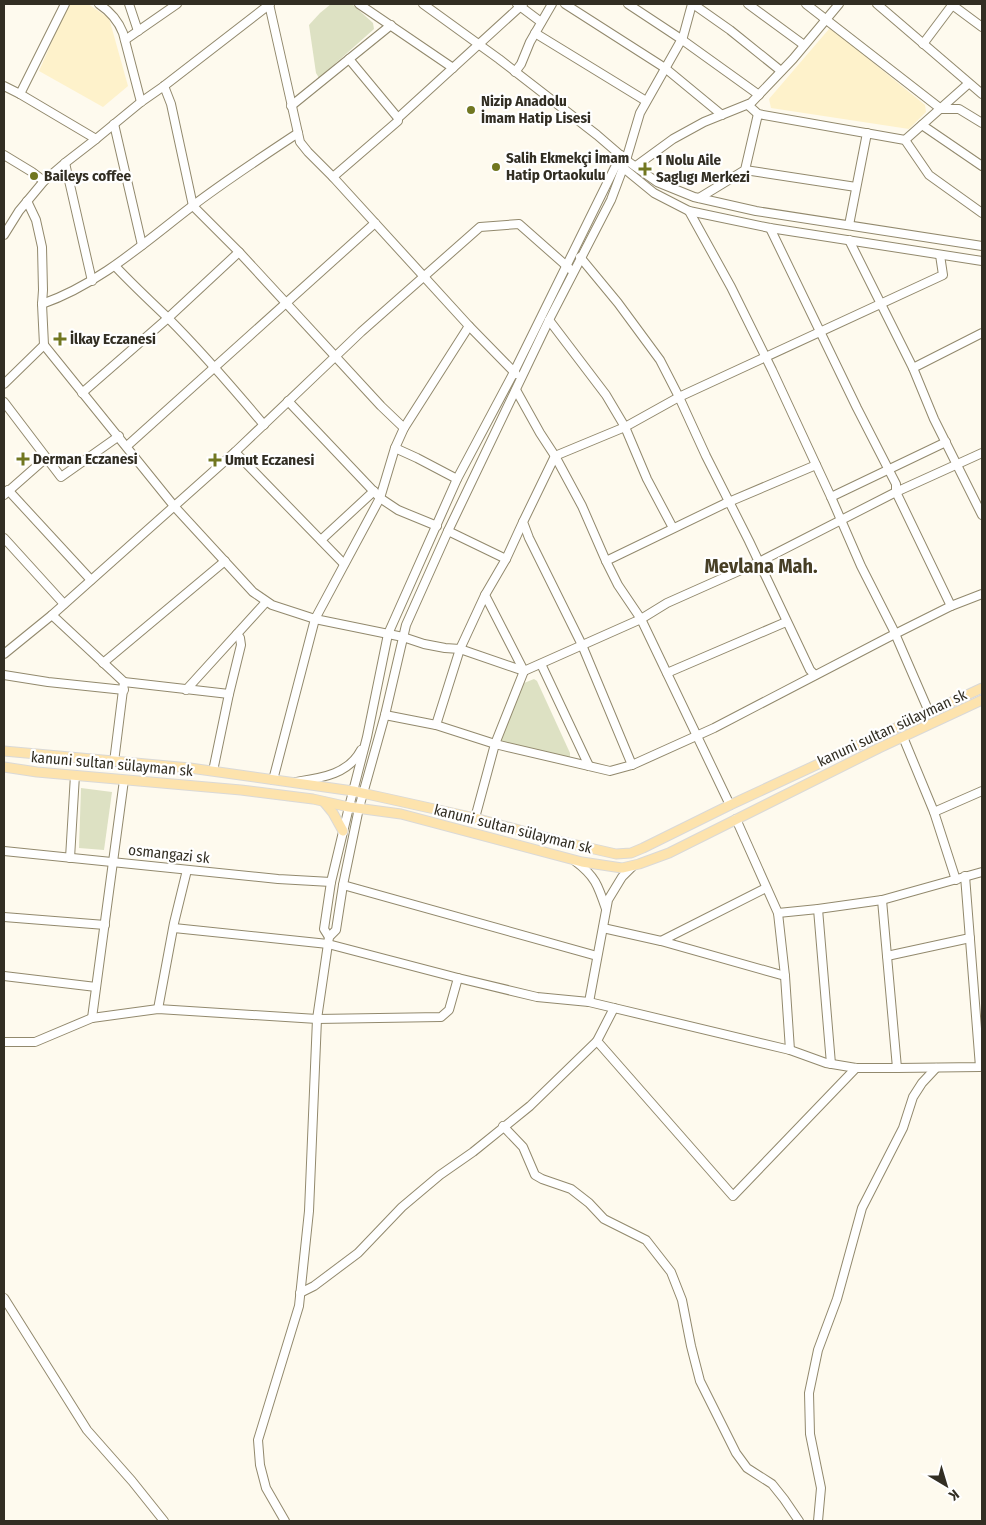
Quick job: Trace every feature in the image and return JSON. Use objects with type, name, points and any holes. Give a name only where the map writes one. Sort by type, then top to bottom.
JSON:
[{"type":"main road","points":[[4,751],[213,771],[353,791],[475,818],[559,842],[616,854],[631,853],[643,848],[730,805],[982,688]]},
{"type":"main road","name":"kanuni sultan sülayman sk","points":[[4,767],[241,790],[401,814],[572,859],[622,868],[633,866],[669,852],[982,700]]},
{"type":"main road","points":[[324,802],[337,819],[343,831]]},
{"type":"street","points":[[20,94],[65,4]]},
{"type":"street","points":[[99,4],[109,10],[120,24],[141,102]]},
{"type":"street","points":[[129,4],[138,31]]},
{"type":"street","points":[[125,40],[177,4]]},
{"type":"street","points":[[4,235],[27,201],[44,181],[141,102],[270,4],[300,142],[520,379]]},
{"type":"street","points":[[359,4],[453,68]]},
{"type":"street","points":[[422,4],[516,72],[597,135],[654,193],[689,211],[770,228],[982,261]]},
{"type":"street","points":[[516,72],[552,4]]},
{"type":"street","points":[[565,4],[665,68],[722,115]]},
{"type":"street","points":[[628,4],[759,95]]},
{"type":"street","points":[[285,1521],[266,1488],[260,1465],[258,1440],[299,1306],[309,1211],[317,1019],[329,940],[336,930],[359,808],[385,715],[406,625],[448,531],[548,320],[611,200],[622,161],[640,112],[681,39],[693,4],[730,30],[781,71]]},
{"type":"street","points":[[748,4],[804,46]]},
{"type":"street","points":[[806,4],[941,109],[959,109],[982,123]]},
{"type":"street","points":[[636,166],[672,139],[704,122],[748,105],[804,46],[839,4]]},
{"type":"street","points":[[877,4],[968,84],[982,94]]},
{"type":"street","points":[[923,44],[952,4],[982,27]]},
{"type":"street","points":[[333,177],[398,121],[398,118],[519,5],[541,22]]},
{"type":"street","points":[[291,106],[391,26]]},
{"type":"street","points":[[535,33],[646,101]]},
{"type":"street","points":[[349,59],[398,118]]},
{"type":"street","points":[[905,140],[968,84]]},
{"type":"street","points":[[4,86],[96,139]]},
{"type":"street","points":[[164,86],[171,104],[193,206],[239,252],[381,406],[404,428]]},
{"type":"street","points":[[748,105],[758,114],[905,140],[929,175],[982,213]]},
{"type":"street","points":[[746,170],[758,114]]},
{"type":"street","points":[[114,124],[142,245]]},
{"type":"street","points":[[922,126],[982,166]]},
{"type":"street","points":[[849,225],[867,133]]},
{"type":"street","points":[[42,304],[69,294],[115,266],[247,166],[298,134]]},
{"type":"street","points":[[4,155],[44,181]]},
{"type":"street","points":[[622,161],[636,166],[657,182],[699,198],[756,211],[982,246]]},
{"type":"street","points":[[329,940],[324,930],[331,882],[348,807],[367,737],[388,634],[458,479],[514,372],[566,266],[622,161]]},
{"type":"street","points":[[65,163],[92,281]]},
{"type":"street","points":[[699,198],[746,170],[856,187]]},
{"type":"street","points":[[27,201],[36,220],[42,247],[44,345],[174,506],[254,592],[266,602],[315,619],[403,637],[424,644],[460,649],[524,671],[759,562],[896,492],[982,453]]},
{"type":"street","points":[[689,211],[731,287],[765,357],[816,464],[861,566],[895,634],[929,712]]},
{"type":"street","points":[[127,446],[375,223]]},
{"type":"street","points":[[4,654],[52,615],[235,452],[361,332],[480,227],[519,224],[573,272]]},
{"type":"street","points":[[770,228],[896,484],[896,492],[951,606]]},
{"type":"street","points":[[849,240],[913,368],[956,464],[982,515]]},
{"type":"street","points":[[82,393],[168,318],[239,252]]},
{"type":"street","points":[[436,725],[460,649],[484,595],[506,559],[556,456],[625,427],[679,397],[943,276],[940,255]]},
{"type":"street","points":[[580,257],[618,303],[660,360],[759,562],[786,622],[810,670],[815,675]]},
{"type":"street","points":[[115,266],[214,367],[264,425]]},
{"type":"street","points":[[548,320],[606,395],[625,427],[648,479],[673,528]]},
{"type":"street","points":[[273,780],[315,619],[380,498],[395,448],[404,428],[469,326]]},
{"type":"street","points":[[913,368],[982,333]]},
{"type":"street","points":[[4,384],[44,345]]},
{"type":"street","points":[[516,390],[540,433],[556,456],[582,506],[618,585],[641,618],[730,805]]},
{"type":"street","points":[[288,401],[380,498],[398,510],[437,526]]},
{"type":"street","points":[[4,402],[61,477],[119,436]]},
{"type":"street","points":[[831,497],[946,442]]},
{"type":"street","points":[[395,448],[458,479]]},
{"type":"street","points":[[235,452],[344,564]]},
{"type":"street","points":[[46,458],[6,492],[91,580]]},
{"type":"street","points":[[606,561],[729,502],[816,464]]},
{"type":"street","points":[[321,540],[374,491]]},
{"type":"street","points":[[523,522],[529,538],[582,645],[632,765]]},
{"type":"street","points":[[448,531],[506,559]]},
{"type":"street","points":[[4,538],[64,604]]},
{"type":"street","points":[[103,663],[225,560]]},
{"type":"street","points":[[385,715],[436,725],[495,744],[610,771],[632,765],[697,736],[951,606],[982,594]]},
{"type":"street","points":[[475,818],[495,744],[524,671],[484,595]]},
{"type":"street","points":[[186,690],[266,602]]},
{"type":"street","points":[[52,615],[103,663],[124,686],[114,762]]},
{"type":"street","points":[[667,673],[786,622]]},
{"type":"street","points":[[213,771],[240,645],[240,638],[237,634]]},
{"type":"street","points":[[541,664],[589,766]]},
{"type":"street","points":[[4,675],[48,682],[228,694]]},
{"type":"street","points":[[291,782],[325,777],[341,770],[357,757],[367,737]]},
{"type":"street","points":[[903,737],[934,812],[956,880]]},
{"type":"street","points":[[4,767],[4,772]]},
{"type":"street","points":[[70,858],[75,775]]},
{"type":"street","points":[[92,1018],[124,780]]},
{"type":"street","points":[[934,812],[982,791]]},
{"type":"street","points":[[736,819],[778,913],[790,1050]]},
{"type":"street","name":"osmangazi sk","points":[[4,851],[278,879],[331,882]]},
{"type":"street","points":[[572,859],[590,874],[597,885],[606,910]]},
{"type":"street","points":[[589,1002],[608,900],[622,877],[633,866]]},
{"type":"street","points":[[158,1009],[188,870]]},
{"type":"street","points":[[778,913],[882,900],[982,872]]},
{"type":"street","points":[[174,928],[329,940],[458,978],[538,998],[589,1002],[790,1050],[831,1064],[856,1068],[981,1067],[965,876]]},
{"type":"street","points":[[343,885],[597,956]]},
{"type":"street","points":[[661,941],[766,888]]},
{"type":"street","points":[[882,900],[897,1068]]},
{"type":"street","points":[[818,909],[831,1064]]},
{"type":"street","points":[[4,917],[105,925]]},
{"type":"street","points":[[603,928],[661,941],[785,976]]},
{"type":"street","points":[[887,956],[970,938]]},
{"type":"street","points":[[4,976],[96,987]]},
{"type":"street","points":[[4,1042],[35,1042],[92,1018],[158,1009],[317,1019],[441,1017],[449,1010],[458,978]]},
{"type":"street","points":[[300,1294],[314,1286],[358,1253],[402,1207],[440,1175],[473,1152],[530,1106],[597,1041],[614,1008]]},
{"type":"street","points":[[597,1041],[734,1196],[856,1068]]},
{"type":"street","points":[[818,1521],[821,1488],[810,1434],[809,1393],[818,1350],[837,1299],[862,1208],[902,1128],[913,1097],[922,1083],[936,1068]]},
{"type":"street","points":[[503,1126],[523,1148],[535,1175],[571,1189],[589,1203],[604,1219],[646,1240],[671,1272],[682,1300],[700,1380],[736,1452],[747,1468],[772,1484],[799,1521]]},
{"type":"street","points":[[4,1298],[87,1430],[164,1521]]},
{"type":"shaded area","points":[[68,4],[88,4],[109,18],[128,86],[103,107],[39,71]]},
{"type":"shaded area","points":[[829,29],[832,29],[925,105],[926,112],[909,129],[771,108],[769,99]]},
{"type":"green space","points":[[331,4],[352,4],[373,23],[374,29],[319,78],[316,73],[309,25]]},
{"type":"green space","points":[[534,679],[537,681],[570,753],[570,760],[500,744],[519,685]]},
{"type":"green space","points":[[81,788],[112,792],[104,850],[79,848]]},
{"type":"place","name":"Nizip Anadolu İmam Hatip Lisesi","points":[[471,110]]},
{"type":"place","name":"Salih Ekmekçi İmam Hatip Ortaokulu","points":[[496,167]]},
{"type":"place","name":"1 Nolu Aile Saglıgı Merkezi","points":[[645,169]]},
{"type":"place","name":"Baileys coffee","points":[[34,176]]},
{"type":"place","name":"İlkay Eczanesi","points":[[60,339]]},
{"type":"place","name":"Derman Eczanesi","points":[[23,459]]},
{"type":"place","name":"Umut Eczanesi","points":[[215,460]]},
{"type":"district","name":"Mevlana Mah.","points":[[761,566]]}]
